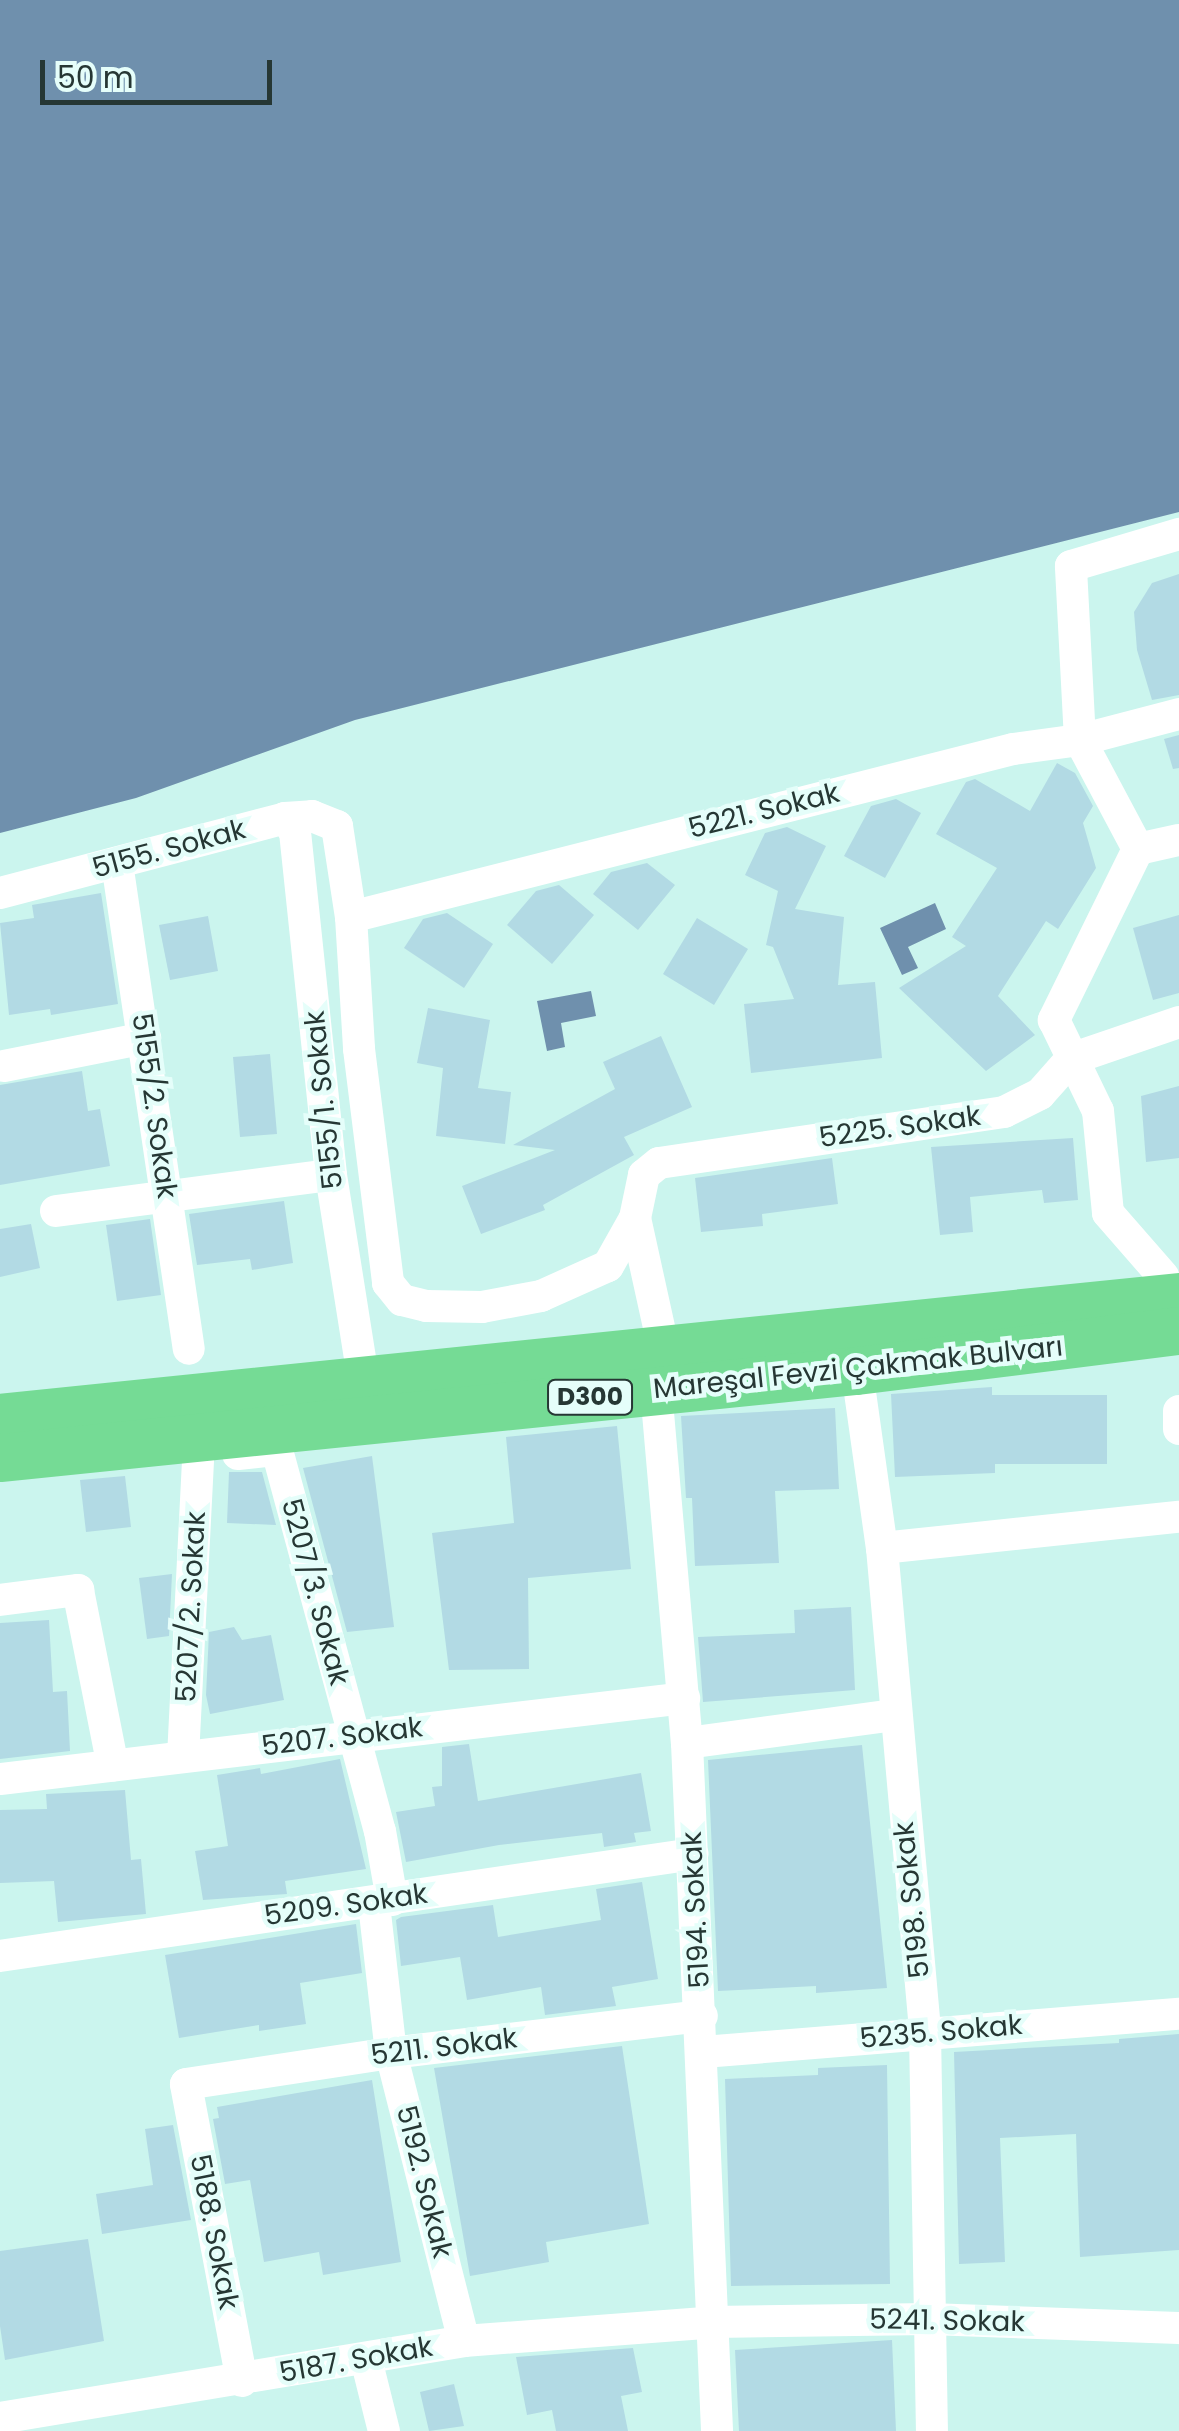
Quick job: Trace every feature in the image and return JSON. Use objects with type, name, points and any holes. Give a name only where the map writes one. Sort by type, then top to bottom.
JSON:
[{"type":"highway","name":"Mareşal Fevzi Çakmak Bulvarı","points":[[0,1418],[364,1383],[661,1372],[856,1371],[1169,1292]]},
{"type":"highway","name":"Mareşal Fevzi Çakmak Bulvarı","points":[[0,1458],[661,1372],[1169,1292]]},
{"type":"street","points":[[1138,850],[1080,740],[1070,566],[1179,534]]},
{"type":"street","name":"5221. Sokak","points":[[351,917],[1013,749],[1080,740],[1179,714]]},
{"type":"street","name":"5155. Sokak","points":[[0,892],[285,818],[312,816],[337,826]]},
{"type":"street","name":"5155/1. Sokak","points":[[285,818],[295,832],[331,1175],[364,1383]]},
{"type":"street","name":"5225. Sokak","points":[[337,826],[351,917],[360,1049],[388,1283],[402,1300],[426,1306],[482,1307],[541,1296],[608,1266],[635,1218],[644,1175],[659,1163],[1004,1112],[1040,1094],[1072,1059],[1179,1022]]},
{"type":"street","points":[[1169,1292],[1108,1212],[1098,1111],[1054,1020],[1138,850],[1179,840]]},
{"type":"street","name":"5155/2. Sokak","points":[[117,864],[189,1349]]},
{"type":"street","points":[[4,1066],[145,1038]]},
{"type":"street","points":[[56,1210],[331,1175]]},
{"type":"street","name":"5194. Sokak","points":[[635,1218],[661,1372],[684,1698],[704,2052],[717,2431]]},
{"type":"street","name":"5198. Sokak","points":[[856,1371],[882,1548],[893,1715],[925,2033],[932,2431]]},
{"type":"street","points":[[1179,1411],[1179,1429]]},
{"type":"street","name":"5207/3. Sokak","points":[[198,1458],[276,1450],[380,1831],[383,1902]]},
{"type":"street","points":[[0,1480],[198,1458]]},
{"type":"street","name":"5207/2. Sokak","points":[[184,1757],[198,1458]]},
{"type":"street","points":[[882,1548],[1179,1517]]},
{"type":"street","points":[[0,1600],[78,1590],[113,1766]]},
{"type":"street","name":"5207. Sokak","points":[[0,1780],[353,1734],[684,1698]]},
{"type":"street","points":[[687,1743],[893,1715]]},
{"type":"street","name":"5209. Sokak","points":[[0,1956],[162,1929],[383,1902],[693,1854]]},
{"type":"street","name":"5192. Sokak","points":[[383,1902],[391,2052],[464,2341]]},
{"type":"street","name":"5235. Sokak","points":[[704,2052],[1179,2014]]},
{"type":"street","name":"5211. Sokak","points":[[186,2084],[391,2052],[702,2016]]},
{"type":"street","name":"5188. Sokak","points":[[186,2084],[242,2380]]},
{"type":"street","name":"5241. Sokak","points":[[714,2322],[930,2319],[1179,2328]]},
{"type":"street","name":"5187. Sokak","points":[[0,2418],[464,2341],[714,2322]]},
{"type":"street","points":[[366,2359],[384,2431]]},
{"type":"water","points":[[0,0],[1179,0],[1179,512],[355,720],[136,798],[0,833]]},
{"type":"water","points":[[935,903],[946,929],[908,947],[918,968],[902,975],[880,928]]},
{"type":"water","points":[[591,991],[596,1016],[561,1023],[565,1047],[547,1051],[537,1001]]},
{"type":"building","points":[[1179,574],[1179,695],[1152,700],[1137,650],[1134,612],[1152,583]]},
{"type":"building","points":[[1179,735],[1179,768],[1173,769],[1164,739]]},
{"type":"building","points":[[1057,763],[1075,773],[1093,806],[1083,823],[1096,868],[1058,929],[1046,921],[998,996],[1035,1035],[986,1071],[899,988],[966,946],[952,937],[997,868],[936,834],[966,782],[975,779],[1030,811]]},
{"type":"building","points":[[896,799],[921,813],[885,878],[844,856],[871,806]]},
{"type":"building","points":[[787,827],[826,846],[795,909],[844,917],[838,985],[875,982],[882,1058],[751,1073],[744,1004],[794,999],[773,947],[766,945],[778,891],[745,875],[765,833]]},
{"type":"building","points":[[647,863],[675,885],[638,930],[593,894],[611,872]]},
{"type":"building","points":[[559,885],[594,915],[552,964],[507,925],[536,891]]},
{"type":"building","points":[[101,893],[118,1004],[51,1015],[50,1009],[9,1015],[0,923],[34,918],[32,905]]},
{"type":"building","points":[[447,913],[493,944],[464,988],[404,948],[423,919]]},
{"type":"building","points":[[1179,915],[1179,993],[1153,1000],[1133,928]]},
{"type":"building","points":[[208,916],[218,971],[170,980],[159,925]]},
{"type":"building","points":[[697,918],[748,949],[714,1005],[663,974]]},
{"type":"building","points":[[428,1008],[490,1020],[478,1088],[511,1092],[505,1144],[436,1136],[443,1068],[417,1063]]},
{"type":"building","points":[[661,1036],[692,1107],[624,1137],[634,1155],[543,1205],[545,1210],[481,1234],[462,1186],[555,1150],[513,1145],[615,1089],[603,1062]]},
{"type":"building","points":[[270,1054],[277,1134],[240,1137],[233,1057]]},
{"type":"building","points":[[82,1071],[88,1111],[100,1109],[110,1166],[0,1185],[0,1085]]},
{"type":"building","points":[[1179,1086],[1179,1158],[1146,1162],[1141,1096]]},
{"type":"building","points":[[1073,1138],[1078,1200],[1044,1203],[1042,1190],[970,1197],[973,1232],[940,1235],[931,1147]]},
{"type":"building","points":[[832,1158],[838,1204],[762,1214],[763,1226],[701,1232],[695,1178]]},
{"type":"building","points":[[284,1201],[293,1263],[252,1270],[250,1259],[197,1265],[189,1214]]},
{"type":"building","points":[[150,1219],[161,1295],[117,1301],[106,1225]]},
{"type":"building","points":[[31,1224],[40,1268],[0,1277],[0,1229]]},
{"type":"building","points":[[992,1387],[992,1395],[1107,1395],[1107,1464],[995,1464],[995,1473],[895,1477],[891,1394]]},
{"type":"building","points":[[835,1408],[839,1489],[775,1491],[779,1563],[695,1566],[692,1498],[686,1498],[681,1416]]},
{"type":"building","points":[[617,1426],[631,1569],[528,1578],[529,1669],[449,1670],[432,1533],[514,1523],[506,1437]]},
{"type":"building","points":[[372,1456],[394,1627],[347,1632],[303,1468]]},
{"type":"building","points":[[229,1472],[262,1472],[276,1525],[227,1523]]},
{"type":"building","points":[[125,1476],[131,1527],[86,1532],[80,1480]]},
{"type":"building","points":[[172,1574],[169,1636],[147,1639],[139,1578]]},
{"type":"building","points":[[851,1607],[855,1690],[703,1702],[698,1637],[795,1633],[794,1610]]},
{"type":"building","points":[[49,1620],[53,1692],[67,1691],[70,1751],[0,1759],[0,1623]]},
{"type":"building","points":[[234,1627],[242,1640],[271,1635],[284,1700],[210,1714],[206,1695],[209,1632]]},
{"type":"building","points":[[469,1744],[478,1801],[641,1773],[651,1831],[634,1833],[636,1842],[604,1847],[602,1833],[499,1845],[406,1862],[396,1812],[435,1806],[432,1787],[442,1786],[442,1747]]},
{"type":"building","points":[[862,1745],[887,1988],[816,1993],[816,1986],[718,1991],[708,1760]]},
{"type":"building","points":[[340,1759],[366,1869],[285,1881],[287,1894],[203,1900],[195,1851],[228,1846],[217,1775],[260,1768],[261,1774]]},
{"type":"building","points":[[125,1790],[131,1860],[141,1859],[146,1914],[58,1922],[54,1881],[0,1883],[0,1810],[47,1809],[46,1794]]},
{"type":"building","points":[[642,1882],[658,1979],[612,1987],[616,2006],[545,2015],[541,1987],[467,2000],[460,1957],[401,1966],[396,1920],[401,1917],[493,1905],[498,1937],[601,1920],[596,1889]]},
{"type":"building","points":[[356,1924],[362,1973],[300,1983],[306,2024],[259,2031],[259,2025],[179,2038],[165,1955]]},
{"type":"building","points":[[1179,2034],[1179,2250],[1080,2257],[1076,2134],[1000,2138],[1005,2262],[959,2264],[954,2052],[1119,2043],[1119,2039]]},
{"type":"building","points":[[622,2046],[649,2224],[546,2242],[549,2262],[470,2276],[434,2068]]},
{"type":"building","points":[[887,2065],[890,2284],[731,2286],[725,2079],[818,2075],[818,2068]]},
{"type":"building","points":[[372,2080],[401,2262],[323,2275],[319,2252],[264,2262],[250,2180],[225,2184],[213,2119],[219,2118],[217,2107]]},
{"type":"building","points":[[173,2125],[191,2220],[102,2234],[96,2194],[153,2185],[145,2129]]},
{"type":"building","points":[[88,2239],[104,2341],[5,2360],[0,2326],[0,2251]]},
{"type":"building","points":[[892,2340],[896,2431],[739,2431],[735,2350]]},
{"type":"building","points":[[633,2348],[642,2392],[621,2396],[628,2431],[556,2431],[552,2410],[527,2415],[516,2357]]},
{"type":"building","points":[[454,2384],[464,2426],[429,2431],[420,2392]]}]
